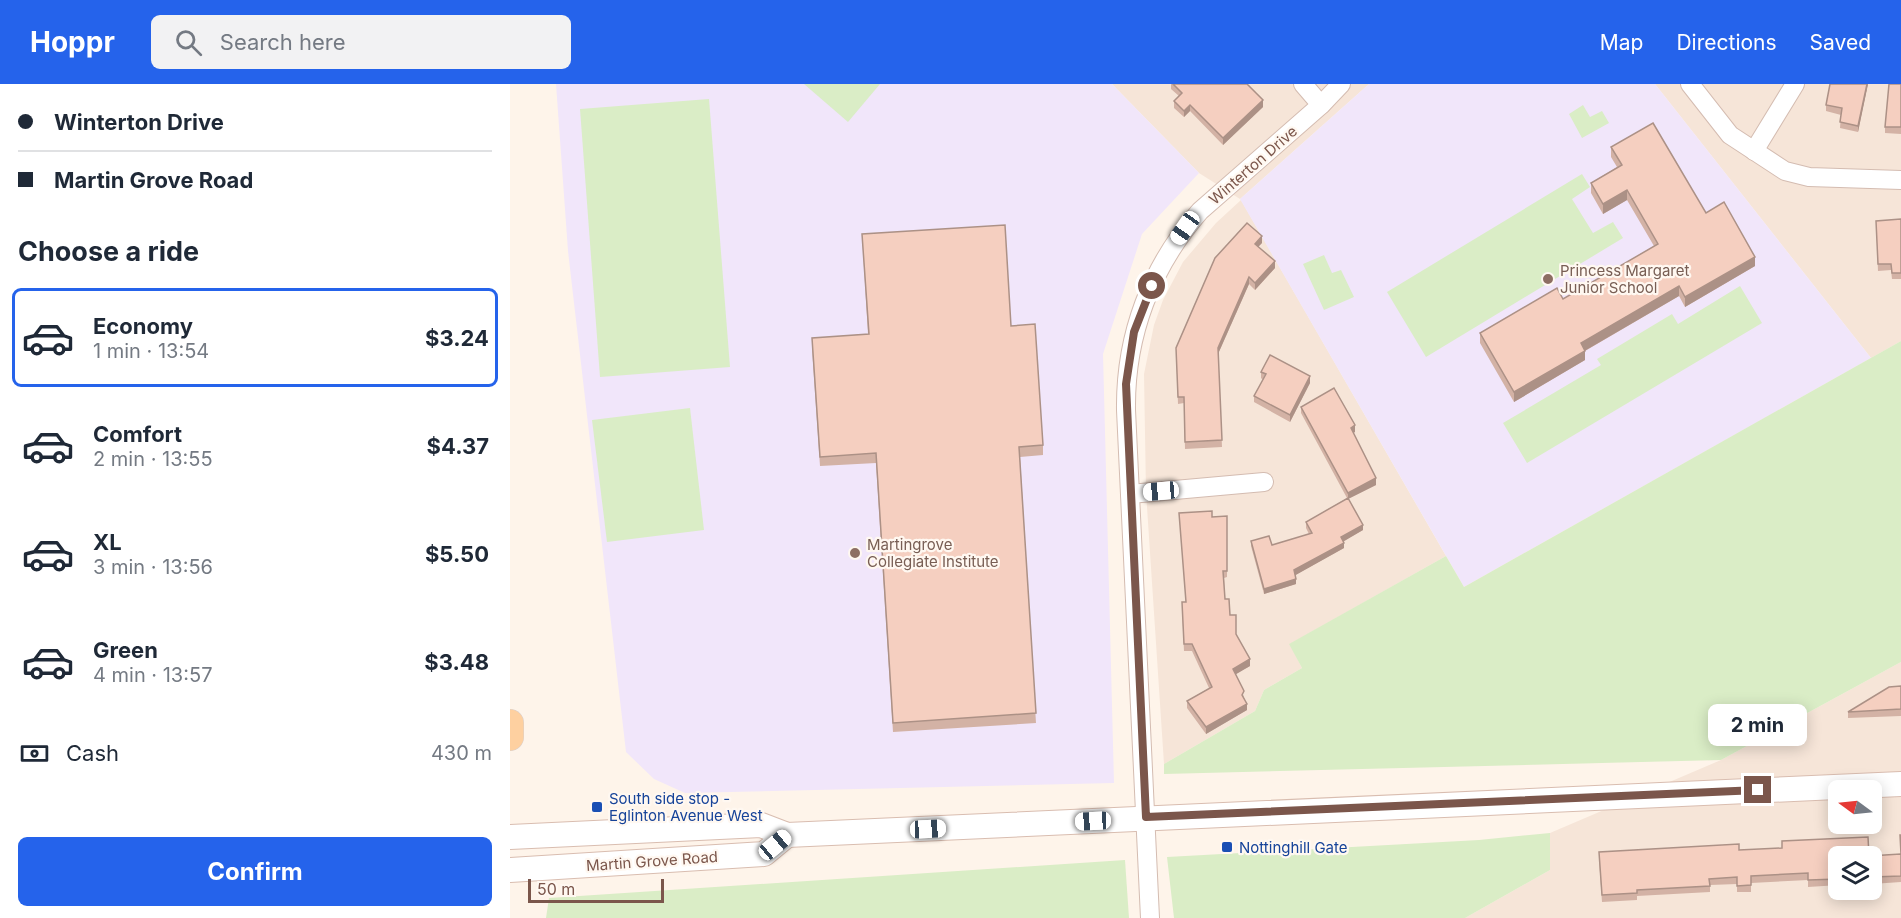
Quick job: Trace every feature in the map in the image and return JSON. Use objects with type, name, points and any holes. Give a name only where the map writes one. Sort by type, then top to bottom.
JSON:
[{"type":"main road","points":[[510,723],[510,737]]},
{"type":"main road","name":"Martin Grove Road","points":[[510,837],[761,825],[787,835],[1901,784]]},
{"type":"main road","name":"Martin Grove Road","points":[[510,870],[764,854],[787,835]]},
{"type":"street","points":[[1303,84],[1321,105]]},
{"type":"street","name":"Winterton Drive","points":[[1146,817],[1126,393],[1128,357],[1134,332],[1170,249],[1200,211],[1321,105],[1341,84]]},
{"type":"street","points":[[1690,84],[1730,135],[1785,171],[1809,177],[1901,180]]},
{"type":"street","points":[[1754,151],[1795,84]]},
{"type":"street","points":[[1130,494],[1264,482]]},
{"type":"street","points":[[1146,817],[1150,918]]},
{"type":"shaded area","name":"Martingrove Collegiate Institute","points":[[556,84],[1112,84],[1199,173],[1142,234],[1103,354],[1114,783],[685,793],[654,779],[626,752],[568,251]]},
{"type":"shaded area","points":[[1112,84],[1369,84],[1240,199],[1199,173]]},
{"type":"shaded area","name":"Princess Margaret Junior School","points":[[1369,84],[1655,84],[1871,358],[1464,587],[1240,199]]},
{"type":"shaded area","points":[[1655,84],[1901,84],[1901,341],[1871,358]]},
{"type":"shaded area","points":[[1241,200],[1446,556],[1290,644],[1302,668],[1264,690],[1255,711],[1164,764],[1146,492],[1144,374],[1154,325],[1163,300],[1183,262],[1216,223]]},
{"type":"shaded area","points":[[1901,662],[1901,918],[1465,918],[1550,870],[1550,833],[1721,760]]},
{"type":"green space","points":[[804,84],[880,84],[848,122]]},
{"type":"green space","points":[[709,99],[730,367],[600,377],[580,109]]},
{"type":"green space","points":[[1583,105],[1590,117],[1602,111],[1609,123],[1582,138],[1569,114]]},
{"type":"green space","points":[[1582,174],[1590,187],[1572,199],[1593,233],[1613,222],[1623,238],[1426,357],[1387,292]]},
{"type":"green space","points":[[1324,255],[1332,273],[1341,270],[1354,297],[1324,310],[1303,264]]},
{"type":"green space","points":[[1740,286],[1762,323],[1527,463],[1503,423],[1601,365],[1597,359],[1672,314],[1678,324]]},
{"type":"green space","points":[[1901,341],[1901,662],[1721,760],[1164,774],[1164,764],[1255,711],[1264,690],[1302,668],[1289,644],[1446,556],[1464,587]]},
{"type":"green space","points":[[690,408],[704,530],[607,542],[592,420]]},
{"type":"green space","points":[[1550,833],[1550,870],[1465,918],[1174,918],[1167,857],[1479,840]]},
{"type":"green space","points":[[1125,860],[1129,918],[546,918],[549,898]]},
{"type":"building","points":[[1173,84],[1247,84],[1263,100],[1223,138],[1190,105],[1184,111],[1174,101],[1182,93]]},
{"type":"building","points":[[1830,84],[1867,84],[1858,126],[1840,122],[1842,108],[1826,105]]},
{"type":"building","points":[[1889,84],[1901,84],[1901,127],[1885,127]]},
{"type":"building","points":[[1653,123],[1706,213],[1724,202],[1755,257],[1685,297],[1679,286],[1581,343],[1585,351],[1514,392],[1480,333],[1557,288],[1563,299],[1658,244],[1627,190],[1603,204],[1591,183],[1622,165],[1611,147]]},
{"type":"building","points":[[1901,219],[1901,273],[1892,273],[1891,264],[1878,264],[1876,221]]},
{"type":"building","points":[[1247,223],[1262,236],[1255,244],[1275,261],[1255,283],[1249,277],[1218,348],[1222,440],[1185,442],[1184,397],[1178,397],[1176,348],[1215,258]]},
{"type":"building","points":[[1005,225],[1011,326],[1035,324],[1043,445],[1019,447],[1036,713],[893,723],[876,453],[820,457],[812,338],[869,334],[862,234]]},
{"type":"building","points":[[1270,355],[1310,376],[1290,415],[1254,396],[1266,374],[1261,372]]},
{"type":"building","points":[[1334,388],[1355,425],[1351,428],[1376,478],[1348,493],[1301,407]]},
{"type":"building","points":[[1348,498],[1363,525],[1341,537],[1344,543],[1294,570],[1296,579],[1264,589],[1251,541],[1269,536],[1272,545],[1312,533],[1306,522]]},
{"type":"building","points":[[1212,511],[1212,517],[1227,516],[1227,571],[1223,571],[1225,599],[1229,599],[1230,615],[1236,615],[1236,634],[1250,659],[1233,669],[1244,691],[1242,695],[1247,704],[1206,727],[1187,701],[1212,687],[1192,644],[1184,644],[1182,602],[1186,602],[1179,513]]},
{"type":"building","points":[[1901,686],[1901,709],[1848,712],[1889,687]]},
{"type":"building","points":[[1868,837],[1868,846],[1828,846],[1828,879],[1808,880],[1808,873],[1751,876],[1751,885],[1737,886],[1737,877],[1709,879],[1710,886],[1637,890],[1637,893],[1602,895],[1599,852],[1739,844],[1739,850],[1782,848],[1782,841]]},
{"type":"building","points":[[1901,854],[1901,876],[1882,877],[1882,855]]},
{"type":"place","name":"Princess Margaret Junior School","points":[[1548,279]]},
{"type":"place","name":"Martingrove Collegiate Institute","points":[[855,553]]},
{"type":"place","name":"South side stop - Eglinton Avenue West","points":[[597,807]]},
{"type":"place","name":"Nottinghill Gate","points":[[1227,847]]},
{"type":"route","points":[[1152,286],[1142,306],[1134,332],[1128,357],[1126,384],[1146,817],[1758,790]]}]
